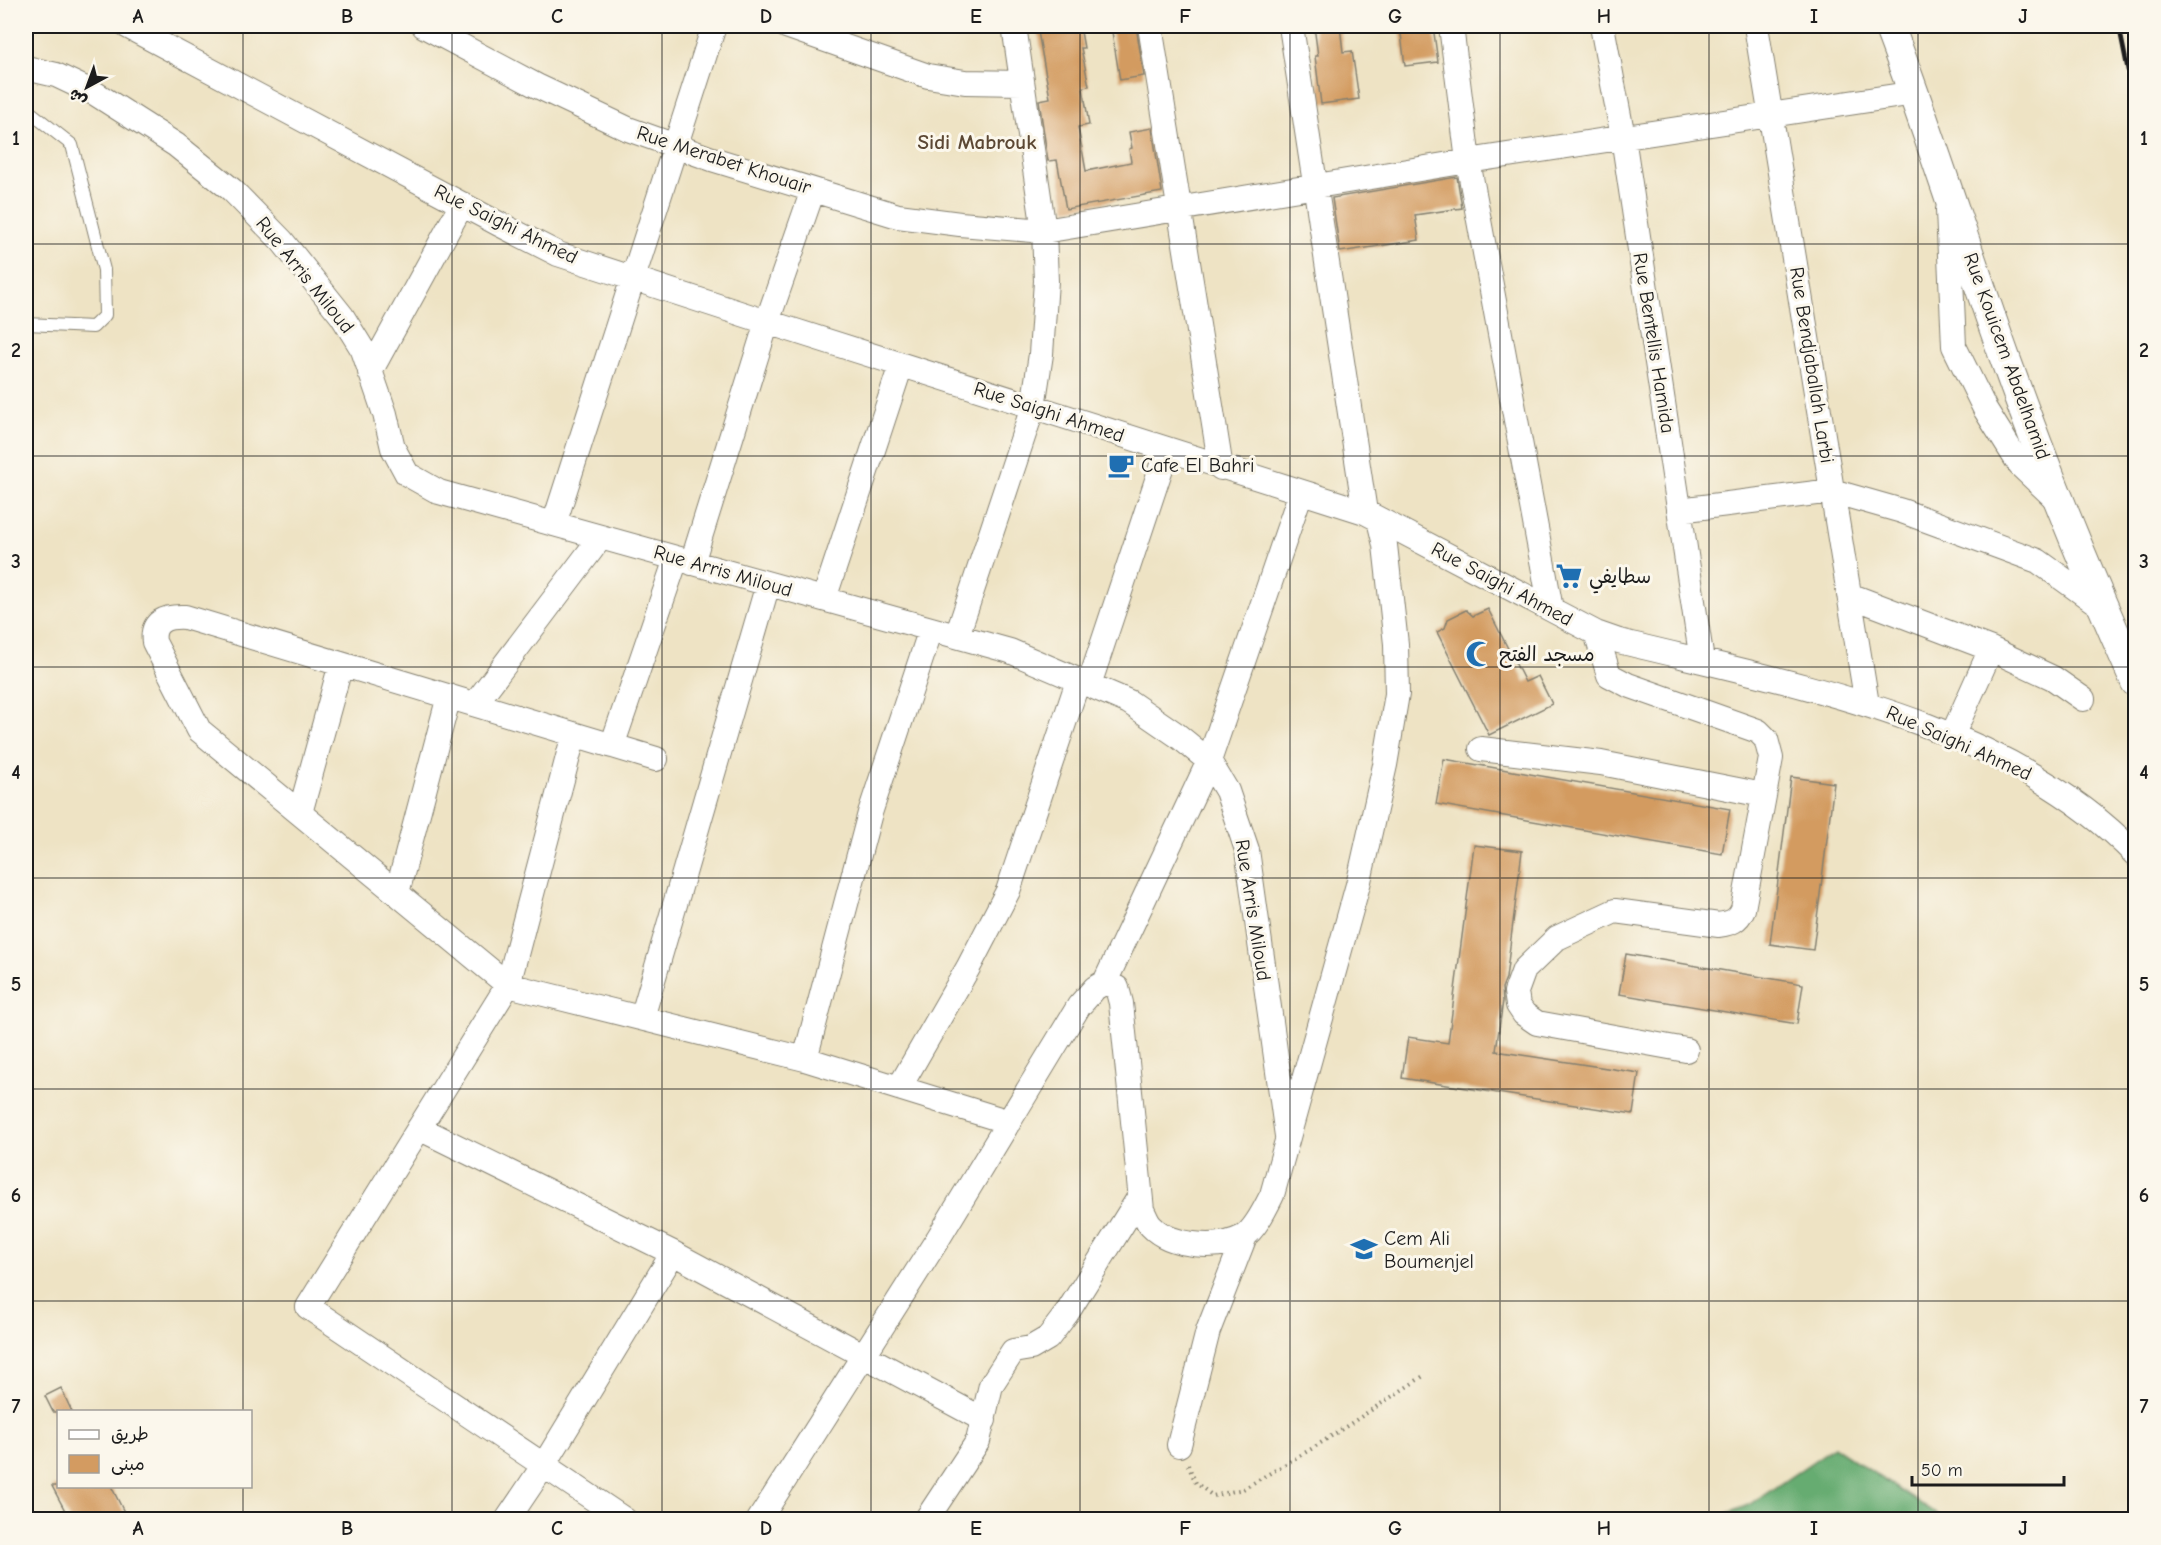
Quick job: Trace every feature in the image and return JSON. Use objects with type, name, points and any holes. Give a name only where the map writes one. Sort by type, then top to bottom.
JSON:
[{"type":"street","name":"Rue Saighi Ahmed","points":[[128,26],[558,254],[1372,516],[1596,633],[1619,641],[1866,704],[1952,736],[2031,772],[2083,807],[2136,855]]},
{"type":"street","name":"Rue Merabet Khouair","points":[[424,26],[537,86],[628,129],[674,145],[898,216],[1044,231],[1468,161],[1915,93]]},
{"type":"street","points":[[554,524],[714,26]]},
{"type":"street","points":[[786,26],[928,76],[965,82],[1022,83]]},
{"type":"street","points":[[957,636],[1032,407],[1041,354],[1046,282],[1044,231],[1014,26]]},
{"type":"street","points":[[1150,26],[1221,468]]},
{"type":"street","points":[[1179,1445],[1208,1332],[1245,1236],[1263,1214],[1272,1195],[1359,881],[1385,765],[1396,694],[1396,644],[1385,544],[1372,516],[1315,187],[1291,26]]},
{"type":"street","points":[[1451,26],[1468,161],[1551,609]]},
{"type":"street","name":"Rue Bentellis Hamida","points":[[1602,26],[1623,137],[1702,662]]},
{"type":"street","name":"Rue Bendjaballah Larbi","points":[[1756,26],[1866,704]]},
{"type":"street","name":"Rue Kouicem Abdelhamid","points":[[1889,26],[1948,187],[2006,361],[2061,504],[2136,682]]},
{"type":"street","name":"Rue Arris Miloud","points":[[26,68],[56,75],[96,94],[176,145],[232,190],[282,241],[342,316],[363,350],[393,448],[408,474],[439,492],[1010,651],[1129,702],[1178,735],[1209,761],[1227,791],[1247,850],[1287,1136]]},
{"type":"street","points":[[1948,187],[1954,346],[1985,409],[2020,465],[2061,504]]},
{"type":"street","points":[[612,746],[684,561],[813,190]]},
{"type":"street","points":[[370,372],[462,204]]},
{"type":"street","points":[[824,600],[901,365]]},
{"type":"street","points":[[899,1088],[968,968],[1008,891],[1167,450]]},
{"type":"street","points":[[759,1520],[864,1356],[1079,1006],[1095,988],[1106,982],[1209,761],[1301,492]]},
{"type":"street","points":[[1679,510],[1832,492],[1902,512],[2038,561],[2103,607]]},
{"type":"street","points":[[475,704],[601,537]]},
{"type":"street","points":[[642,1018],[768,584]]},
{"type":"street","points":[[1849,595],[1991,649],[2054,678],[2083,699]]},
{"type":"street","points":[[656,759],[184,616],[174,616],[164,620],[157,625],[153,633],[154,642],[199,730],[508,985],[805,1059],[1009,1122]]},
{"type":"street","points":[[805,1059],[870,813],[932,629]]},
{"type":"street","points":[[1596,633],[1609,675],[1628,685],[1758,732],[1766,739],[1771,758],[1743,909],[1739,918],[1730,924],[1719,925],[1615,910],[1557,938],[1524,970],[1516,992],[1518,1005],[1524,1014],[1537,1023],[1686,1050]]},
{"type":"street","points":[[1952,736],[1991,649]]},
{"type":"street","points":[[300,813],[341,663]]},
{"type":"street","points":[[397,893],[449,696]]},
{"type":"street","points":[[574,734],[508,985],[308,1307],[625,1520]]},
{"type":"street","points":[[1480,749],[1601,763],[1763,795]]},
{"type":"street","points":[[1106,982],[1117,988],[1121,1004],[1142,1210],[1152,1227],[1170,1238],[1189,1244],[1208,1246],[1245,1236]]},
{"type":"street","points":[[419,1128],[673,1253],[984,1420]]},
{"type":"street","points":[[926,1520],[978,1441],[991,1385],[1013,1352],[1031,1348],[1048,1338],[1067,1313],[1140,1196]]},
{"type":"street","points":[[507,1520],[544,1465],[673,1253]]},
{"type":"lane","points":[[26,112],[30,112],[72,145],[104,270],[105,315],[93,327],[26,324]]},
{"type":"path","points":[[1179,1445],[1196,1483],[1214,1496],[1243,1489],[1313,1448],[1425,1375]]},
{"type":"green space","points":[[1834,1447],[1944,1519],[1713,1519],[1751,1504]]},
{"type":"building","points":[[1037,26],[1080,26],[1084,48],[1081,48],[1089,86],[1083,87],[1089,125],[1078,127],[1086,171],[1131,162],[1129,149],[1132,148],[1129,132],[1152,128],[1162,192],[1066,209],[1057,160],[1048,161],[1039,100],[1050,98]]},
{"type":"building","points":[[1111,26],[1136,26],[1144,76],[1120,80]]},
{"type":"building","points":[[1314,26],[1340,26],[1343,52],[1352,51],[1359,99],[1321,104]]},
{"type":"building","points":[[1400,26],[1433,26],[1438,62],[1405,66]]},
{"type":"building","points":[[1457,177],[1462,208],[1415,215],[1419,240],[1340,252],[1332,198]]},
{"type":"building","name":"مسجد الفتح","points":[[1488,609],[1525,682],[1538,676],[1552,704],[1489,735],[1437,632],[1445,628],[1448,619],[1466,610],[1473,616]]},
{"type":"building","points":[[1444,759],[1730,809],[1722,854],[1436,804]]},
{"type":"building","points":[[1791,777],[1834,783],[1813,950],[1770,944]]},
{"type":"building","points":[[1474,845],[1522,851],[1506,978],[1502,988],[1503,1001],[1496,1051],[1639,1073],[1633,1114],[1402,1078],[1408,1037],[1448,1043]]},
{"type":"building","points":[[1626,954],[1803,984],[1797,1024],[1619,994]]},
{"type":"building","points":[[61,1388],[71,1410],[53,1412],[45,1396]]},
{"type":"building","points":[[52,1486],[57,1486],[57,1488],[112,1488],[128,1520],[70,1520]]},
{"type":"railway","points":[[2119,26],[2136,110]]},
{"type":"railway","points":[[2130,26],[2136,47]]},
{"type":"place","name":"Cafe El Bahri","points":[[1121,465]]},
{"type":"place","name":"سطايفي","points":[[1569,576]]},
{"type":"place","name":"مسجد الفتح","points":[[1479,654]]},
{"type":"place","name":"Cem Ali Boumenjel","points":[[1364,1249]]},
{"type":"district","name":"Sidi Mabrouk","points":[[977,142]]}]
